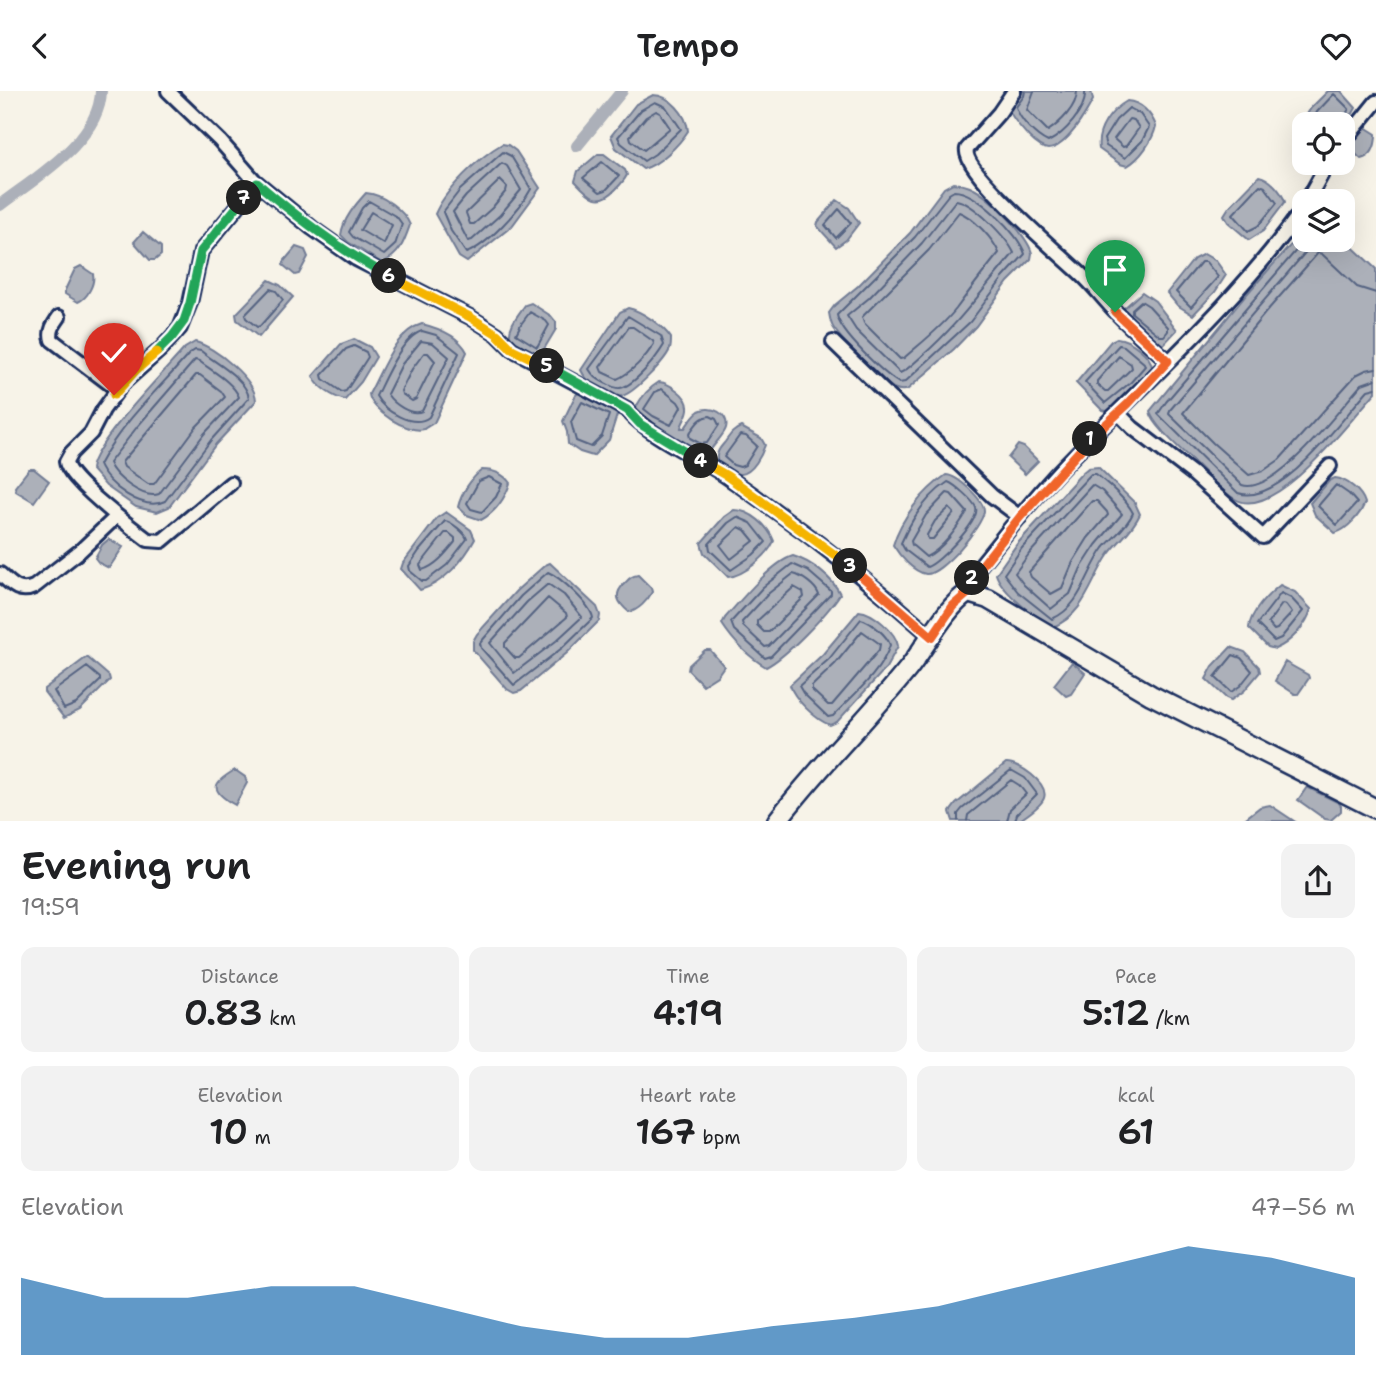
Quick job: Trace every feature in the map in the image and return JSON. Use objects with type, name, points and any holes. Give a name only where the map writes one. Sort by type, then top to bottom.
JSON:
[{"type":"street","points":[[168,91],[220,141],[257,183],[312,228],[356,259],[470,317],[497,334],[512,349],[627,410],[640,424],[727,476],[829,549],[932,637]]},
{"type":"street","points":[[1014,91],[999,113],[967,149],[967,159],[1040,239],[1083,275],[1131,327],[1168,361]]},
{"type":"street","points":[[1355,128],[1376,102]]},
{"type":"street","points":[[231,483],[162,541],[148,540],[70,474],[66,462],[91,433],[118,390],[180,328],[190,303],[201,251],[257,183]]},
{"type":"street","points":[[968,593],[967,584],[1061,469],[1225,305],[1292,223]]},
{"type":"street","points":[[59,317],[52,328],[52,340],[118,390]]},
{"type":"street","points":[[832,342],[992,496],[1020,517]]},
{"type":"street","points":[[1118,413],[1133,428],[1192,473],[1262,537],[1330,466]]},
{"type":"street","points":[[0,573],[20,589],[34,587],[80,551],[117,516]]},
{"type":"street","points":[[777,821],[886,696],[953,606],[968,593]]},
{"type":"street","points":[[968,593],[988,599],[1151,695],[1376,809]]},
{"type":"water","points":[[1020,91],[1091,91],[1093,100],[1062,143],[1045,149],[1029,137],[1009,110]]},
{"type":"water","points":[[1328,91],[1341,91],[1356,108],[1354,112],[1308,112]]},
{"type":"water","points":[[653,95],[666,98],[677,107],[688,131],[668,154],[643,169],[616,148],[611,136],[636,104]]},
{"type":"water","points":[[1127,101],[1137,103],[1145,109],[1156,126],[1145,149],[1127,166],[1099,149],[1099,142],[1106,121]]},
{"type":"water","points":[[1365,127],[1376,134],[1371,153],[1361,159],[1355,154],[1355,137]]},
{"type":"water","points":[[502,144],[516,151],[540,188],[512,226],[467,262],[459,257],[435,214],[446,195],[464,175]]},
{"type":"water","points":[[598,154],[604,154],[625,170],[627,175],[610,194],[600,199],[590,195],[575,181],[578,171]]},
{"type":"water","points":[[1259,176],[1275,186],[1285,202],[1263,231],[1249,240],[1228,222],[1224,215]]},
{"type":"water","points":[[953,183],[974,189],[999,208],[1029,245],[1031,259],[1008,282],[976,326],[954,349],[907,390],[897,390],[872,370],[842,339],[832,325],[829,313],[910,233],[944,188]]},
{"type":"water","points":[[366,193],[379,196],[392,204],[410,225],[397,252],[382,263],[341,235],[347,218]]},
{"type":"water","points":[[837,200],[849,208],[859,223],[846,240],[836,247],[817,226]]},
{"type":"water","points":[[143,232],[161,247],[161,255],[155,260],[150,260],[134,242]]},
{"type":"water","points":[[1292,243],[1292,252],[1355,252],[1355,249],[1376,269],[1376,392],[1331,444],[1291,483],[1271,496],[1252,502],[1229,496],[1169,438],[1150,411]]},
{"type":"water","points":[[296,247],[305,250],[308,257],[299,274],[295,275],[283,265]]},
{"type":"water","points":[[1204,254],[1216,261],[1226,275],[1215,292],[1193,315],[1177,305],[1167,293],[1194,259]]},
{"type":"water","points":[[81,266],[93,274],[93,278],[88,294],[78,302],[65,294],[65,290],[75,269]]},
{"type":"water","points":[[269,280],[280,285],[293,297],[259,337],[237,320],[236,314]]},
{"type":"water","points":[[1142,292],[1155,301],[1177,330],[1163,345],[1131,322],[1122,310]]},
{"type":"water","points":[[531,303],[556,322],[556,329],[541,354],[533,354],[510,338],[514,321],[525,305]]},
{"type":"water","points":[[628,308],[646,316],[663,329],[671,338],[671,347],[641,383],[627,394],[616,396],[598,388],[581,370],[620,312]]},
{"type":"water","points":[[422,324],[453,337],[467,352],[434,423],[417,430],[400,424],[383,413],[369,394],[396,344],[412,328]]},
{"type":"water","points":[[1117,338],[1139,348],[1152,367],[1132,391],[1107,411],[1102,410],[1076,383],[1111,341]]},
{"type":"water","points":[[354,339],[370,347],[376,357],[361,382],[345,400],[326,391],[313,376],[341,344]]},
{"type":"water","points":[[195,342],[213,350],[233,365],[249,383],[256,401],[216,444],[169,507],[157,512],[136,507],[106,486],[91,469],[95,457],[132,407],[185,348]]},
{"type":"water","points":[[659,382],[678,391],[687,403],[687,412],[681,428],[685,428],[703,409],[718,412],[725,418],[725,431],[710,451],[699,451],[637,413],[636,407],[641,399]]},
{"type":"water","points":[[579,392],[612,407],[617,415],[609,440],[593,456],[568,444],[563,421]]},
{"type":"water","points":[[741,427],[761,438],[765,445],[753,467],[738,474],[722,466],[717,456],[730,435]]},
{"type":"water","points":[[1018,445],[1024,447],[1038,461],[1025,474],[1008,458]]},
{"type":"water","points":[[1098,467],[1135,503],[1140,514],[1109,554],[1080,605],[1073,614],[1053,627],[1020,604],[996,574],[1017,544],[1082,473],[1088,468]]},
{"type":"water","points":[[29,469],[34,469],[49,481],[34,502],[16,491],[15,487]]},
{"type":"water","points":[[482,470],[498,473],[510,483],[499,504],[481,520],[467,515],[458,507],[467,487]]},
{"type":"water","points":[[946,475],[957,479],[969,489],[980,501],[984,511],[976,527],[950,559],[932,572],[921,573],[911,567],[893,545],[901,525],[914,506]]},
{"type":"water","points":[[1335,478],[1353,487],[1365,503],[1353,521],[1335,533],[1315,515],[1310,503],[1330,480]]},
{"type":"water","points":[[734,510],[747,513],[758,520],[774,541],[754,564],[741,573],[728,577],[704,553],[701,543],[724,517]]},
{"type":"water","points":[[446,512],[471,530],[475,539],[452,570],[429,587],[420,590],[401,569],[403,563],[437,518]]},
{"type":"water","points":[[109,539],[123,547],[109,568],[95,558]]},
{"type":"water","points":[[793,556],[820,571],[840,594],[806,634],[766,667],[742,648],[722,624],[766,574]]},
{"type":"water","points":[[550,563],[597,607],[599,621],[567,653],[521,691],[514,693],[507,689],[473,650],[473,641],[516,591]]},
{"type":"water","points":[[638,575],[652,592],[642,605],[629,612],[620,602],[618,595],[629,579]]},
{"type":"water","points":[[1280,585],[1295,592],[1311,609],[1297,633],[1275,649],[1268,647],[1249,628],[1256,610]]},
{"type":"water","points":[[859,611],[871,615],[883,624],[898,646],[886,668],[837,722],[830,725],[806,708],[790,685],[823,654]]},
{"type":"water","points":[[1231,647],[1245,652],[1259,667],[1260,672],[1244,691],[1231,700],[1206,679],[1213,666]]},
{"type":"water","points":[[705,650],[710,650],[724,666],[717,676],[703,685],[688,670],[689,665]]},
{"type":"water","points":[[87,657],[109,676],[110,680],[80,710],[64,718],[44,689]]},
{"type":"water","points":[[1072,662],[1085,673],[1071,694],[1066,696],[1054,685]]},
{"type":"water","points":[[1285,662],[1308,675],[1309,678],[1298,694],[1275,681]]},
{"type":"water","points":[[1006,763],[1025,770],[1042,786],[1044,798],[1040,805],[1019,821],[953,821],[950,812],[956,804]]},
{"type":"water","points":[[235,770],[245,777],[247,783],[235,805],[221,795],[217,787],[222,779]]},
{"type":"water","points":[[1307,787],[1339,803],[1341,811],[1331,820],[1325,819],[1298,800]]},
{"type":"water","points":[[1270,805],[1294,821],[1242,821],[1260,807]]},
{"type":"waterway","points":[[0,205],[47,170],[78,141],[90,126],[98,109],[101,91]]},
{"type":"waterway","points":[[577,146],[622,91]]},
{"type":"route","points":[[114,395],[180,328],[190,303],[201,251],[257,183],[312,228],[356,259],[470,317],[497,334],[512,349],[627,410],[640,424],[727,476],[829,549],[932,637],[953,606],[968,593],[967,584],[978,568],[1061,469],[1168,361],[1115,312]]}]
